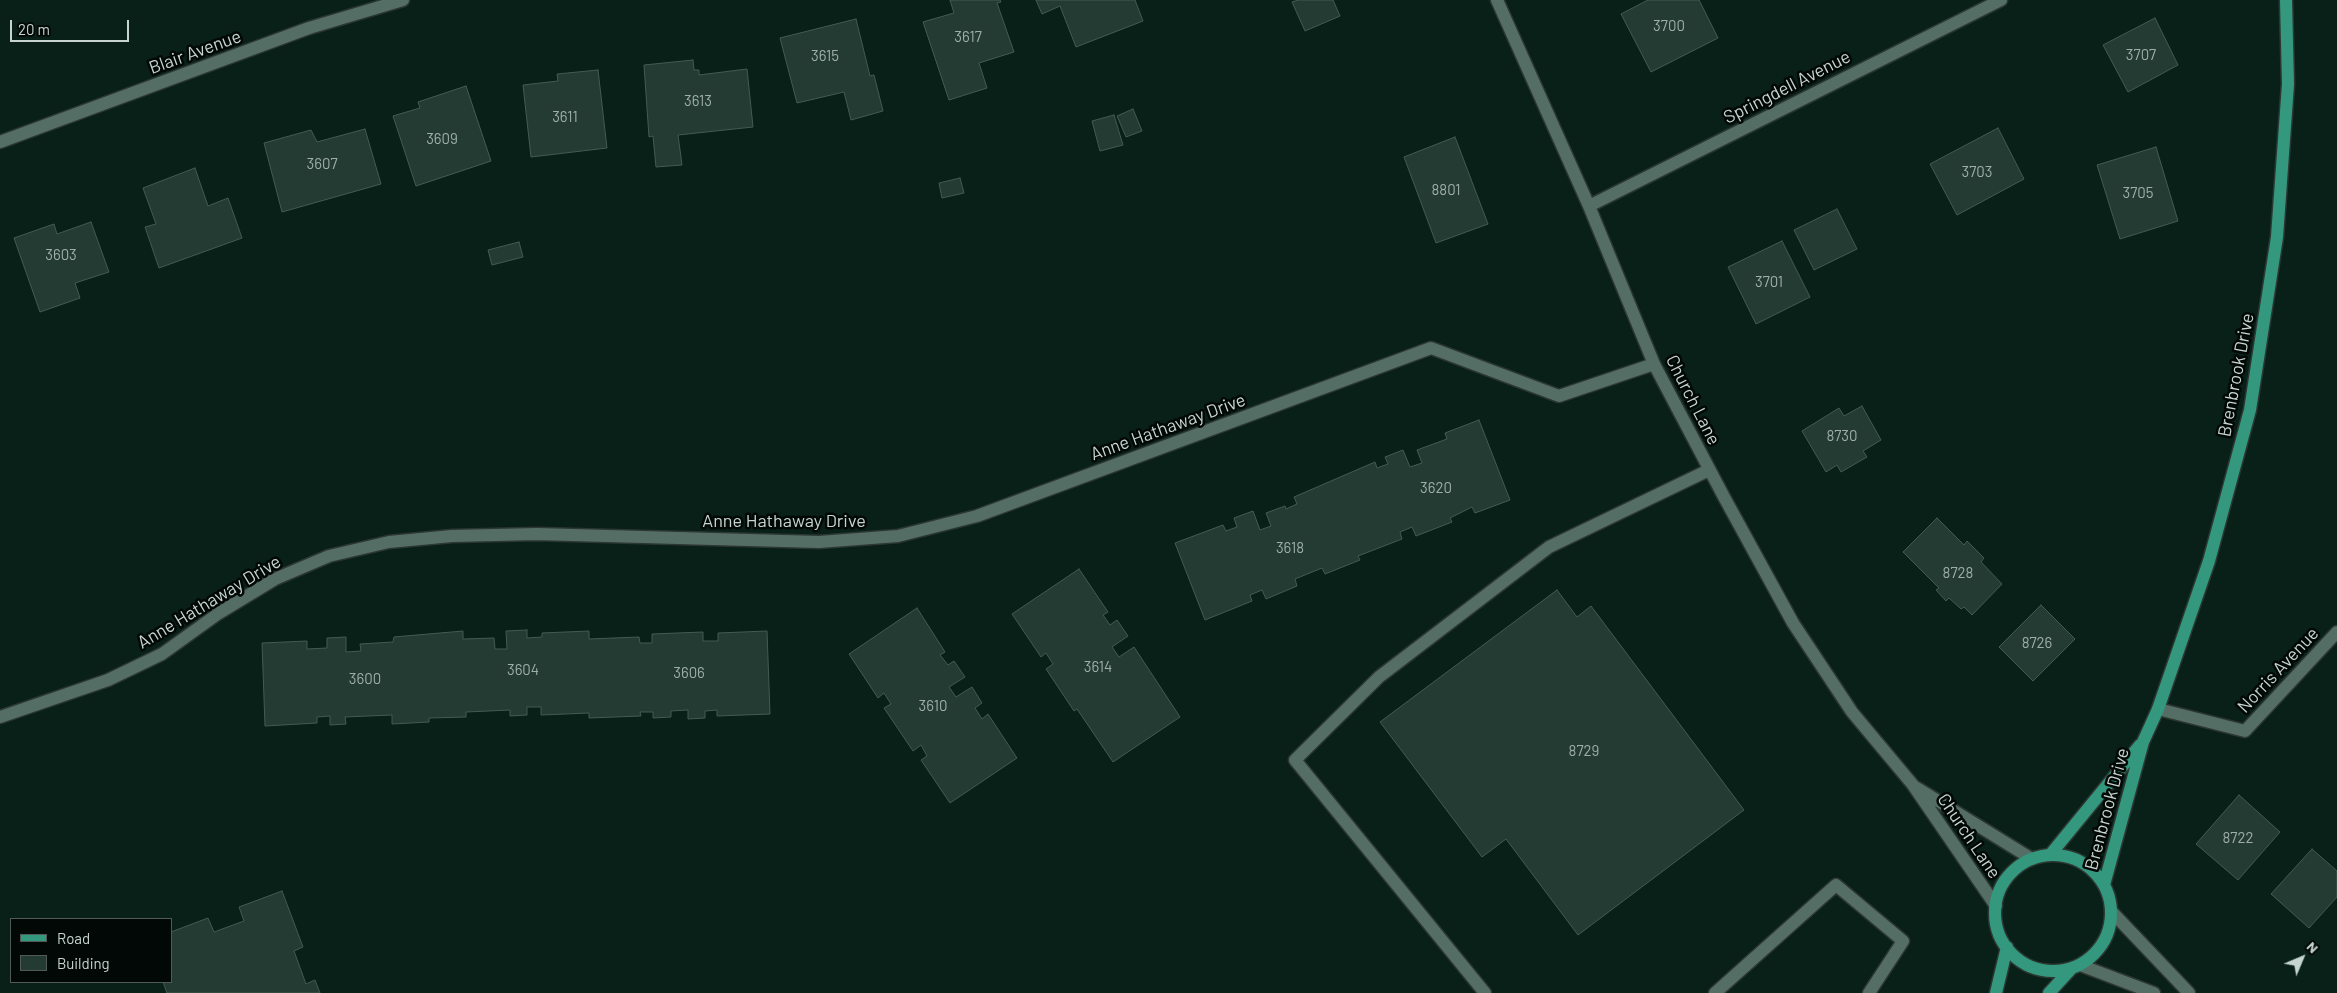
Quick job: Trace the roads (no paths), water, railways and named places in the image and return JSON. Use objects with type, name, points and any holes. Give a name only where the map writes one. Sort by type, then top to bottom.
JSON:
[{"type":"main road","name":"Brenbrook Drive","points":[[2104,885],[2143,742],[2158,708],[2210,561],[2250,410],[2277,237],[2288,84],[2286,0]]},
{"type":"main road","name":"Brenbrook Drive","points":[[2050,855],[2143,742]]},
{"type":"main road","points":[[2049,993],[2076,967],[2094,956],[2104,942],[2110,927],[2111,911],[2104,885],[2094,872],[2081,862],[2066,856],[2050,855],[2032,859],[2018,867],[2007,878],[1999,891],[1996,921],[1999,935],[2007,947],[2020,960],[2036,968],[2054,971],[2076,967]]},
{"type":"main road","points":[[1996,993],[2007,947]]},
{"type":"street","name":"Blair Avenue","points":[[0,142],[309,28],[403,0]]},
{"type":"street","name":"Church Lane","points":[[1497,0],[1589,206],[1654,364],[1709,470],[1793,623],[1852,712],[1913,785],[1996,906]]},
{"type":"street","name":"Springdell Avenue","points":[[1589,206],[2001,0]]},
{"type":"street","name":"Anne Hathaway Drive","points":[[0,717],[108,680],[162,654],[219,614],[275,579],[329,556],[389,542],[452,536],[537,534],[819,542],[898,536],[978,516],[1431,348],[1559,396],[1654,364]]},
{"type":"street","points":[[1485,993],[1295,760],[1378,677],[1548,547],[1709,470]]},
{"type":"street","name":"Norris Avenue","points":[[2158,708],[2245,731],[2337,632]]},
{"type":"street","name":"Church Lane","points":[[1913,785],[2032,859]]},
{"type":"street","points":[[1715,993],[1836,885],[1903,941],[1869,993]]},
{"type":"street","points":[[2111,911],[2189,993]]},
{"type":"street","points":[[2076,967],[2154,993]]}]
